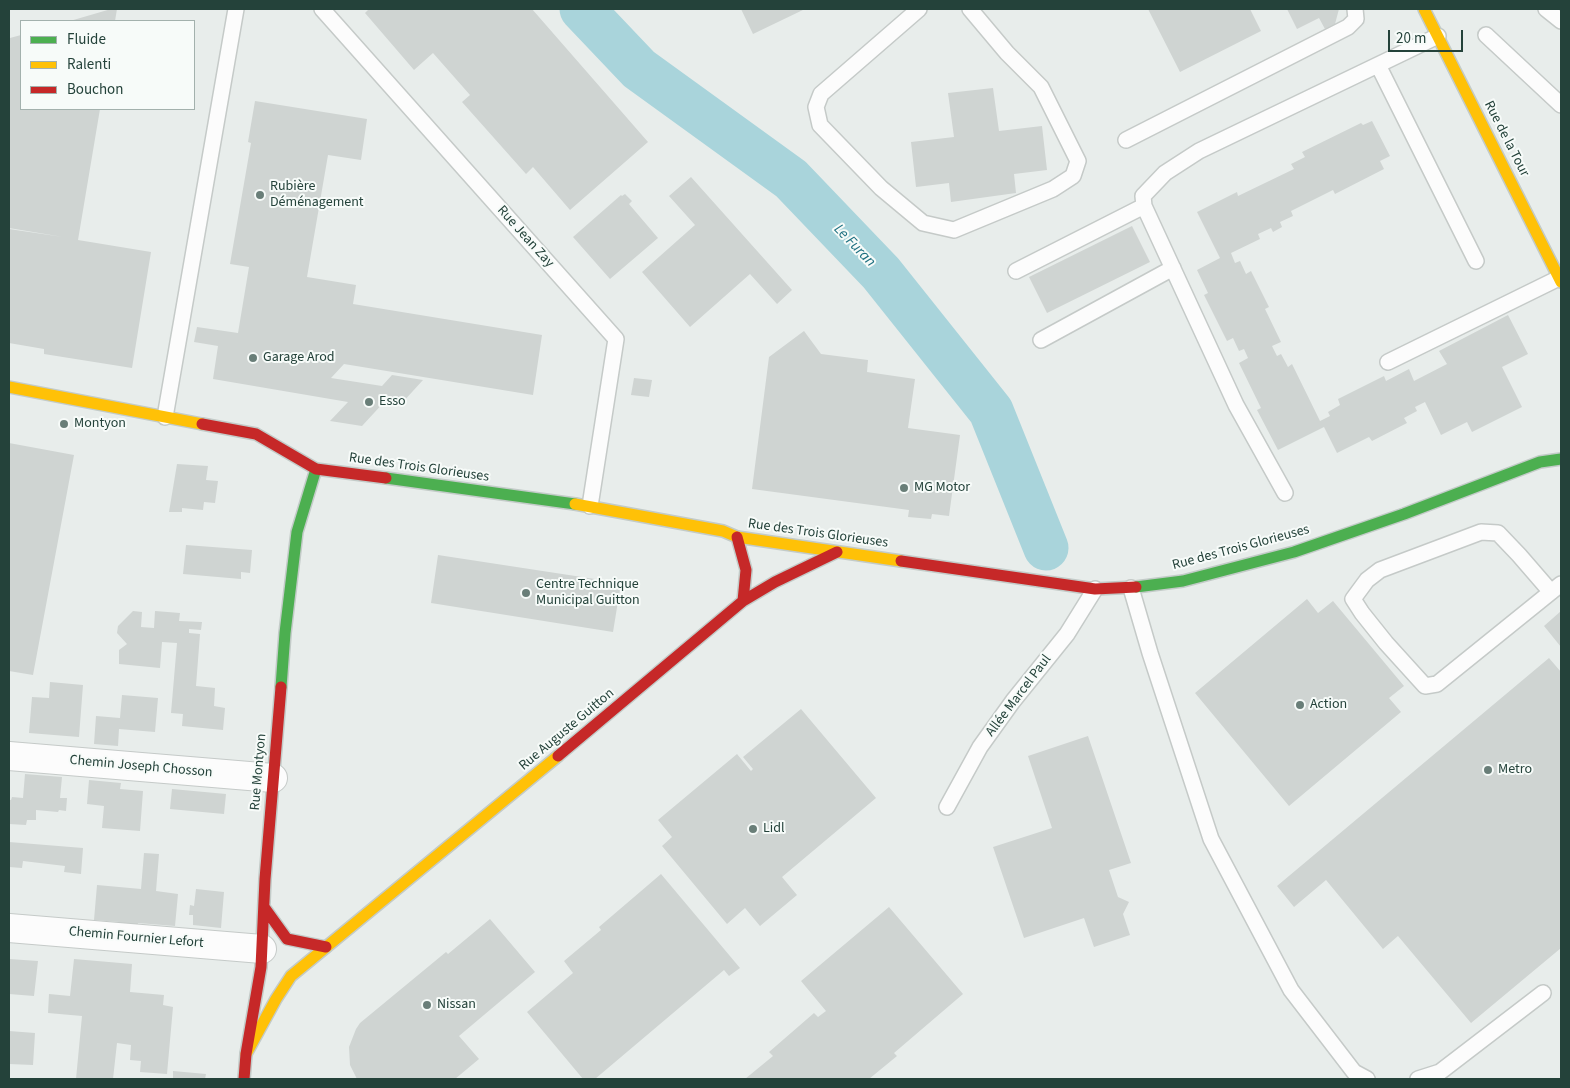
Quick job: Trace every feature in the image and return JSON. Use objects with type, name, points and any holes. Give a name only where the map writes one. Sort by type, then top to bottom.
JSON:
[{"type":"street","name":"Rue de la Tour","points":[[1424,9],[1556,258],[1560,280]]},
{"type":"street","name":"Rue des Trois Glorieuses","points":[[9,388],[256,434],[316,470],[382,477],[590,506],[723,531],[737,538],[1094,588],[1131,588],[1183,582],[1294,552],[1404,514],[1540,462],[1561,458]]},
{"type":"street","name":"Rue Montyon","points":[[244,1079],[246,1054],[261,967],[273,778],[285,633],[297,532],[316,470]]},
{"type":"street","points":[[737,538],[746,570],[743,601]]},
{"type":"street","name":"Rue Auguste Guitton","points":[[246,1054],[291,976],[599,723],[743,601],[775,582],[837,552]]},
{"type":"street","name":"Chemin Joseph Chosson","points":[[9,756],[273,778]]},
{"type":"street","points":[[264,906],[287,939],[326,948]]},
{"type":"street","name":"Chemin Fournier Lefort","points":[[9,928],[262,949]]},
{"type":"lane","points":[[165,417],[236,9]]},
{"type":"lane","name":"Rue Jean Zay","points":[[322,9],[616,339],[590,506]]},
{"type":"lane","points":[[919,9],[821,94],[816,107],[820,125],[881,188],[923,223],[954,230],[1053,189],[1073,176],[1078,161],[1040,87],[970,9]]},
{"type":"lane","points":[[1126,140],[1348,27],[1356,18],[1355,9]]},
{"type":"lane","points":[[1546,9],[1561,21]]},
{"type":"lane","points":[[1486,35],[1561,105]]},
{"type":"lane","points":[[1285,493],[1236,405],[1144,206],[1144,196],[1165,173],[1199,151],[1438,36]]},
{"type":"lane","points":[[1378,65],[1476,261]]},
{"type":"lane","points":[[1016,271],[1144,206]]},
{"type":"lane","points":[[1041,340],[1172,268]]},
{"type":"lane","points":[[1388,362],[1560,280]]},
{"type":"lane","points":[[1481,532],[1498,533],[1519,555],[1556,588],[1437,684],[1425,686],[1386,643],[1353,599],[1367,580],[1380,570],[1481,532]]},
{"type":"lane","name":"Allée Marcel Paul","points":[[947,807],[980,748],[1013,701],[1067,634],[1094,588]]},
{"type":"lane","points":[[1131,588],[1150,653],[1211,839],[1291,990],[1354,1072],[1367,1079]]},
{"type":"lane","points":[[1418,1079],[1440,1072],[1543,993]]},
{"type":"building","points":[[111,9],[117,9],[115,20],[73,20]]},
{"type":"building","points":[[369,9],[532,9],[648,142],[570,210],[533,167],[526,174],[462,102],[470,95],[433,53],[414,70],[365,13]]},
{"type":"building","points":[[741,9],[805,9],[753,34]]},
{"type":"building","points":[[1148,9],[1250,9],[1261,31],[1180,72]]},
{"type":"building","points":[[1287,9],[1339,9],[1335,24],[1325,29],[1319,18],[1297,29]]},
{"type":"building","points":[[20,35],[20,110],[100,110],[78,240],[151,252],[132,368],[44,354],[44,349],[9,343],[9,229],[63,237],[9,228],[10,38]]},
{"type":"building","points":[[993,88],[999,131],[1042,126],[1047,170],[1014,174],[1016,193],[951,202],[949,183],[916,187],[911,142],[954,137],[948,93]]},
{"type":"building","points":[[255,101],[367,119],[361,160],[328,155],[307,277],[356,285],[353,304],[542,335],[533,395],[344,364],[331,378],[382,386],[392,375],[423,380],[402,403],[386,400],[362,426],[330,421],[348,402],[213,379],[218,346],[194,342],[197,327],[238,333],[249,267],[230,264],[251,143],[248,142]]},
{"type":"building","points":[[1372,121],[1390,156],[1380,161],[1384,169],[1335,194],[1333,190],[1291,211],[1293,216],[1280,222],[1282,227],[1273,232],[1271,228],[1258,234],[1260,239],[1231,253],[1235,263],[1240,261],[1246,274],[1251,271],[1269,307],[1265,309],[1281,342],[1272,346],[1277,356],[1281,354],[1288,367],[1292,364],[1320,421],[1330,416],[1328,412],[1340,405],[1338,399],[1384,376],[1386,381],[1409,369],[1414,381],[1447,364],[1439,351],[1508,315],[1528,354],[1502,367],[1522,407],[1472,432],[1467,422],[1441,435],[1425,402],[1415,407],[1417,411],[1404,418],[1407,423],[1372,441],[1369,437],[1337,453],[1324,427],[1278,450],[1257,410],[1261,408],[1239,363],[1248,358],[1244,349],[1239,351],[1233,338],[1227,341],[1204,295],[1208,293],[1197,270],[1220,258],[1197,212],[1237,192],[1238,196],[1294,169],[1291,164],[1305,157],[1302,152],[1361,123],[1363,125]]},
{"type":"building","points":[[691,177],[792,290],[777,304],[750,274],[690,327],[642,272],[695,225],[669,196]]},
{"type":"building","points":[[625,194],[632,201],[629,204],[658,238],[610,279],[573,237],[621,195]]},
{"type":"building","points":[[1132,226],[1150,262],[1047,313],[1029,277]]},
{"type":"building","points":[[804,331],[821,354],[868,360],[867,372],[915,379],[908,428],[960,435],[949,516],[932,514],[931,519],[908,517],[909,510],[752,489],[769,357]]},
{"type":"building","points":[[634,378],[652,380],[649,397],[631,395]]},
{"type":"building","points":[[9,443],[74,455],[33,675],[9,671]]},
{"type":"building","points":[[177,464],[208,466],[206,480],[218,481],[215,503],[204,502],[203,510],[182,508],[182,512],[169,512]]},
{"type":"building","points":[[186,545],[252,550],[250,573],[241,572],[241,579],[183,574]]},
{"type":"building","name":"Centre Technique Municipal Guitton","points":[[438,555],[621,583],[613,632],[431,603]]},
{"type":"building","name":"Action","points":[[1307,599],[1318,613],[1333,601],[1404,686],[1389,698],[1401,712],[1289,806],[1195,693]]},
{"type":"building","points":[[133,611],[142,612],[141,627],[154,628],[155,611],[180,613],[179,621],[202,622],[201,630],[189,629],[189,633],[200,634],[196,686],[215,688],[214,706],[225,708],[223,730],[182,726],[183,714],[171,713],[177,643],[162,642],[160,668],[119,664],[119,650],[127,644],[117,633],[118,626]]},
{"type":"building","points":[[1561,611],[1561,647],[1544,626]]},
{"type":"building","name":"Metro","points":[[1549,658],[1561,672],[1561,948],[1471,1023],[1398,936],[1383,949],[1326,880],[1294,907],[1277,886]]},
{"type":"building","points":[[50,682],[83,685],[79,737],[29,733],[32,697],[49,698]]},
{"type":"building","points":[[122,695],[158,698],[155,732],[119,729],[118,746],[94,744],[96,716],[120,718]]},
{"type":"building","name":"Lidl","points":[[801,709],[876,798],[782,877],[797,895],[760,926],[745,908],[727,924],[662,846],[672,837],[658,820],[737,754],[751,771],[753,769],[743,757]]},
{"type":"building","points":[[1088,736],[1131,863],[1109,870],[1118,897],[1129,902],[1123,914],[1130,935],[1094,947],[1084,918],[1024,938],[993,847],[1052,828],[1028,756]]},
{"type":"building","points":[[25,774],[62,777],[60,798],[67,798],[66,811],[36,810],[36,820],[27,820],[26,825],[9,824],[9,800],[12,797],[23,798]]},
{"type":"building","points":[[89,780],[121,783],[120,789],[143,791],[140,831],[102,828],[104,806],[87,804]]},
{"type":"building","points":[[172,789],[226,794],[224,814],[170,809]]},
{"type":"building","points":[[9,842],[83,848],[81,874],[64,872],[65,866],[23,861],[22,868],[9,867]]},
{"type":"building","points":[[144,853],[159,854],[156,891],[178,894],[175,926],[138,923],[138,928],[119,927],[119,922],[94,920],[97,885],[141,889]]},
{"type":"building","points":[[661,874],[740,968],[729,976],[724,970],[595,1079],[583,1079],[527,1012],[573,973],[564,961],[601,930],[599,927]]},
{"type":"building","points":[[196,889],[224,892],[221,928],[193,925],[193,915],[189,915],[190,905],[194,906]]},
{"type":"building","points":[[889,907],[963,994],[894,1053],[897,1056],[869,1079],[745,1079],[773,1056],[769,1052],[814,1013],[818,1017],[826,1011],[801,981]]},
{"type":"building","points":[[490,919],[535,972],[459,1036],[479,1059],[455,1079],[357,1079],[350,1065],[349,1047],[360,1023],[446,952],[448,954]]},
{"type":"building","points":[[9,959],[38,961],[34,996],[9,994]]},
{"type":"building","points":[[74,959],[132,964],[130,992],[164,995],[163,1005],[173,1007],[167,1074],[140,1072],[141,1061],[130,1060],[131,1045],[117,1043],[113,1079],[76,1079],[82,1016],[48,1013],[49,994],[70,996]]},
{"type":"building","points":[[9,1031],[35,1033],[33,1065],[9,1064]]},
{"type":"building","points":[[173,1071],[206,1074],[205,1079],[173,1079]]},
{"type":"waterway","name":"Le Furan","points":[[582,9],[639,69],[791,179],[881,273],[991,411],[1046,548]]},
{"type":"traffic: fast","points":[[1136,587],[1183,581],[1294,552],[1404,514],[1540,462],[1561,459]]},
{"type":"traffic: fast","points":[[281,687],[285,633],[297,532],[316,469]]},
{"type":"traffic: fast","points":[[386,478],[575,504]]},
{"type":"traffic: slow","points":[[1424,9],[1561,282]]},
{"type":"traffic: slow","points":[[9,387],[202,424]]},
{"type":"traffic: slow","points":[[575,504],[723,531],[737,537],[901,561]]},
{"type":"traffic: slow","points":[[246,1054],[291,976],[558,756]]},
{"type":"traffic: jam","points":[[202,424],[256,434],[316,469],[386,478]]},
{"type":"traffic: jam","points":[[737,537],[746,570],[743,601]]},
{"type":"traffic: jam","points":[[558,756],[743,601],[775,582],[837,552]]},
{"type":"traffic: jam","points":[[901,561],[1095,589],[1136,587]]},
{"type":"traffic: jam","points":[[244,1079],[246,1054],[261,967],[265,879],[281,687]]},
{"type":"traffic: jam","points":[[264,907],[287,939],[326,947]]},
{"type":"place","name":"Rubière Déménagement","points":[[260,195]]},
{"type":"place","name":"Garage Arod","points":[[253,358]]},
{"type":"place","name":"Esso","points":[[369,402]]},
{"type":"place","name":"Montyon","points":[[64,424]]},
{"type":"place","name":"MG Motor","points":[[904,488]]},
{"type":"place","name":"Centre Technique Municipal Guitton","points":[[526,593]]},
{"type":"place","name":"Action","points":[[1300,705]]},
{"type":"place","name":"Metro","points":[[1488,770]]},
{"type":"place","name":"Lidl","points":[[753,829]]},
{"type":"place","name":"Nissan","points":[[427,1005]]}]
